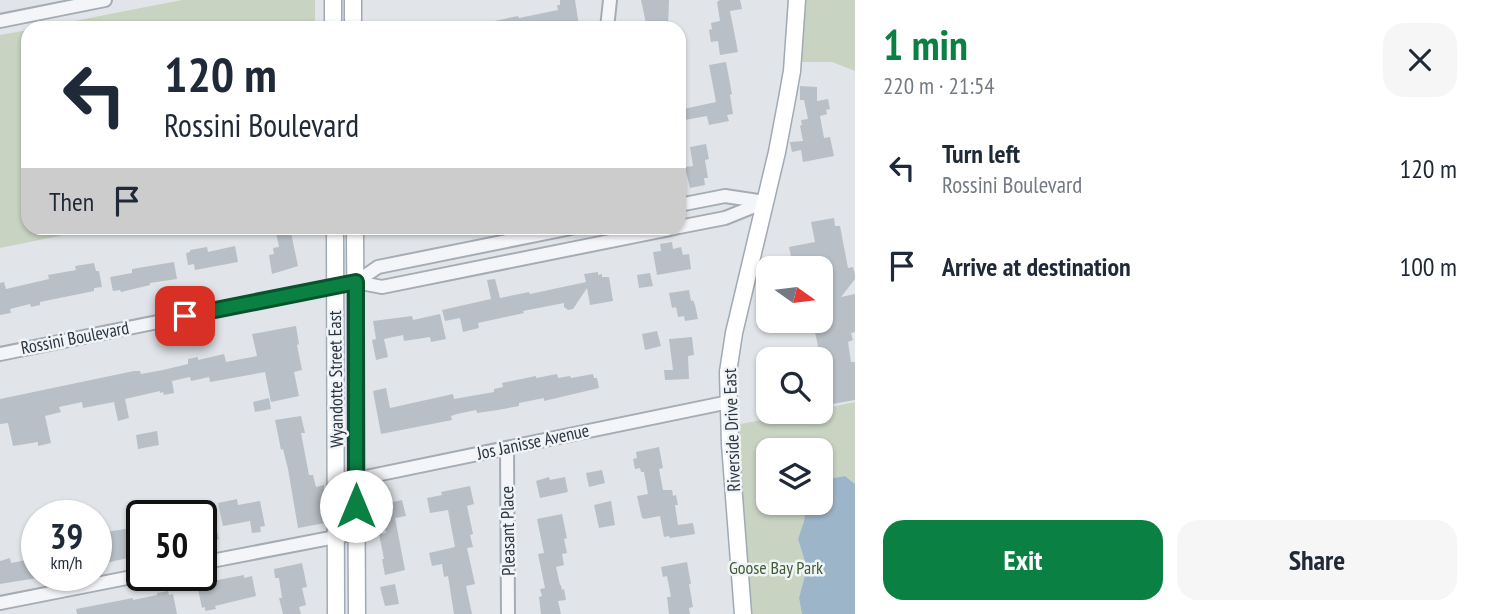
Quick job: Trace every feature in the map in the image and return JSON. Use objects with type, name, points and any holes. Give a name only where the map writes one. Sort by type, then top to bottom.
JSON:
[{"type":"main road","points":[[333,0],[333,21]]},
{"type":"main road","points":[[353,0],[353,21]]},
{"type":"main road","name":"Riverside Drive East","points":[[743,614],[730,444],[728,372],[734,333],[777,152],[792,71],[797,0]]},
{"type":"main road","name":"Wyandotte Street East","points":[[335,235],[336,614]]},
{"type":"main road","name":"Wyandotte Street East","points":[[355,235],[357,614]]},
{"type":"street","points":[[0,22],[105,0]]},
{"type":"street","points":[[608,21],[610,0]]},
{"type":"street","points":[[686,204],[725,196],[765,202]]},
{"type":"street","name":"Rossini Boulevard","points":[[686,225],[725,218],[765,202]]},
{"type":"street","name":"Rossini Boulevard","points":[[356,282],[378,267],[535,235]]},
{"type":"street","name":"Rossini Boulevard","points":[[0,354],[356,282],[382,287],[493,264],[602,235]]},
{"type":"street","points":[[489,244],[493,264]]},
{"type":"street","name":"Jos Janisse Avenue","points":[[337,483],[729,402]]},
{"type":"street","name":"Pleasant Place","points":[[507,448],[508,614]]},
{"type":"street","points":[[217,560],[356,533]]},
{"type":"street","points":[[0,603],[126,578]]},
{"type":"green space","points":[[182,0],[315,0],[315,21],[74,21]]},
{"type":"green space","points":[[801,0],[855,0],[855,71],[832,62],[799,62]]},
{"type":"green space","points":[[21,31],[21,235],[64,235],[0,248],[0,35]]},
{"type":"green space","name":"Goose Bay Park","points":[[855,402],[855,484],[845,476],[833,478],[833,438],[756,438],[756,515],[805,515],[798,539],[807,568],[799,598],[802,614],[751,614],[736,425],[756,421],[756,424],[833,424],[833,407]]},
{"type":"water","points":[[845,476],[855,484],[855,614],[802,614],[799,598],[807,568],[798,539],[805,515],[833,515],[833,478]]},
{"type":"building","points":[[560,0],[575,0],[578,21],[494,21],[558,10],[557,5],[560,5]]},
{"type":"building","points":[[641,0],[669,0],[668,21],[646,21]]},
{"type":"building","points":[[740,0],[742,9],[730,11],[738,52],[720,55],[718,41],[711,42],[709,30],[712,29],[711,23],[720,21],[717,2]]},
{"type":"building","points":[[726,62],[733,114],[727,115],[729,121],[709,125],[707,116],[686,120],[686,108],[716,102],[709,65]]},
{"type":"building","points":[[800,86],[817,87],[817,101],[828,99],[830,109],[826,110],[827,114],[820,116],[824,138],[830,137],[834,156],[803,162],[801,150],[792,152],[790,142],[803,141],[801,120],[808,119],[804,100],[800,100]]},
{"type":"building","points":[[706,144],[709,159],[705,160],[708,178],[704,178],[705,185],[690,188],[686,167],[693,166],[690,147]]},
{"type":"building","points":[[834,218],[835,226],[840,226],[848,268],[853,267],[855,275],[855,279],[841,297],[855,294],[855,332],[851,333],[853,340],[848,342],[851,362],[855,362],[855,400],[833,404],[833,347],[818,347],[815,333],[833,333],[833,256],[791,256],[789,247],[815,242],[811,222]]},
{"type":"building","points":[[276,235],[291,235],[298,266],[272,274],[269,255],[274,254],[273,248],[279,247]]},
{"type":"building","points":[[672,242],[673,249],[681,247],[683,255],[689,254],[691,269],[657,275],[653,252],[661,251],[660,244]]},
{"type":"building","points":[[235,246],[238,262],[195,270],[194,264],[188,265],[186,253],[190,250],[207,247],[208,252]]},
{"type":"building","points":[[174,262],[177,279],[150,283],[121,292],[113,291],[110,277],[132,273],[132,269]]},
{"type":"building","points":[[94,263],[96,271],[99,271],[102,287],[40,302],[40,305],[31,307],[30,304],[10,309],[11,313],[0,315],[0,283],[4,282],[6,289],[49,279],[48,275],[76,270],[75,266]]},
{"type":"building","points":[[598,272],[602,277],[609,277],[613,301],[590,305],[587,288],[573,309],[568,310],[564,303],[523,311],[524,313],[478,323],[479,328],[463,332],[460,318],[445,321],[442,310],[491,299],[487,280],[495,279],[500,298],[586,282],[584,274]]},
{"type":"building","points":[[650,273],[653,286],[639,288],[637,275]]},
{"type":"building","points":[[689,290],[698,319],[685,321],[684,316],[678,317],[676,307],[672,308],[669,293]]},
{"type":"building","points":[[440,314],[446,339],[431,342],[430,337],[404,341],[403,335],[384,339],[388,357],[376,360],[372,340],[376,339],[373,321],[412,316],[413,320]]},
{"type":"building","points":[[296,326],[302,370],[294,372],[299,396],[271,402],[265,372],[210,382],[209,377],[191,381],[190,377],[172,381],[174,393],[164,395],[160,391],[125,399],[129,418],[118,421],[114,402],[83,408],[82,402],[59,407],[61,412],[45,416],[51,443],[13,446],[8,423],[0,424],[0,399],[134,371],[140,371],[141,374],[163,370],[188,364],[188,359],[198,357],[198,360],[224,354],[226,362],[257,356],[252,334]]},
{"type":"building","points":[[657,331],[661,346],[645,350],[642,334]]},
{"type":"building","points":[[692,337],[694,355],[688,356],[689,379],[665,380],[664,370],[673,370],[669,339]]},
{"type":"building","points":[[557,374],[558,378],[571,378],[593,374],[594,378],[597,378],[599,388],[544,401],[544,398],[519,403],[519,406],[498,410],[477,413],[476,410],[457,414],[451,416],[452,420],[381,434],[373,391],[386,388],[390,408],[453,394],[454,399],[494,392],[494,389],[503,387],[502,383]]},
{"type":"building","points":[[269,398],[271,409],[255,412],[253,402]]},
{"type":"building","points":[[301,416],[305,433],[301,433],[309,475],[313,475],[316,487],[324,485],[325,523],[298,528],[288,469],[275,420]]},
{"type":"building","points":[[157,431],[159,445],[138,449],[136,435]]},
{"type":"building","points":[[659,447],[663,490],[672,490],[673,496],[676,495],[678,525],[693,523],[695,534],[664,537],[660,516],[642,518],[637,496],[648,494],[644,472],[641,472],[640,468],[635,469],[633,459],[637,458],[636,452]]},
{"type":"building","points":[[602,470],[605,483],[589,487],[586,473]]},
{"type":"building","points":[[549,477],[550,480],[565,477],[568,492],[540,498],[536,481]]},
{"type":"building","points":[[470,486],[474,504],[467,506],[473,547],[467,548],[475,584],[466,586],[472,614],[454,614],[448,576],[444,577],[442,564],[432,566],[429,553],[455,547],[448,510],[430,513],[427,498]]},
{"type":"building","points":[[237,499],[238,505],[260,501],[265,526],[260,527],[261,532],[252,533],[250,521],[223,526],[218,503]]},
{"type":"building","points":[[402,500],[406,516],[395,518],[405,570],[385,575],[379,534],[386,533],[380,505]]},
{"type":"building","points":[[611,501],[615,525],[599,528],[594,505]]},
{"type":"building","points":[[562,514],[567,553],[562,554],[564,565],[556,567],[566,600],[558,601],[561,614],[541,614],[540,589],[545,588],[538,554],[544,553],[537,519]]},
{"type":"building","points":[[126,529],[126,558],[112,562],[112,531]]},
{"type":"building","points":[[10,558],[11,563],[21,561],[21,581],[0,584],[0,561]]},
{"type":"building","points":[[687,562],[693,607],[689,608],[690,614],[669,614],[667,597],[671,597],[667,576],[663,577],[661,567]]},
{"type":"building","points":[[302,563],[307,587],[302,588],[306,605],[299,607],[301,614],[283,614],[279,598],[282,598],[279,578],[275,578],[274,569]]},
{"type":"building","points":[[252,576],[256,596],[205,611],[198,591],[217,591],[217,580]]},
{"type":"building","points":[[395,584],[399,604],[385,606],[380,587]]},
{"type":"building","points":[[168,591],[169,595],[173,594],[177,614],[77,614],[76,609],[133,600]]},
{"type":"route","points":[[185,316],[356,282],[356,506]]}]
